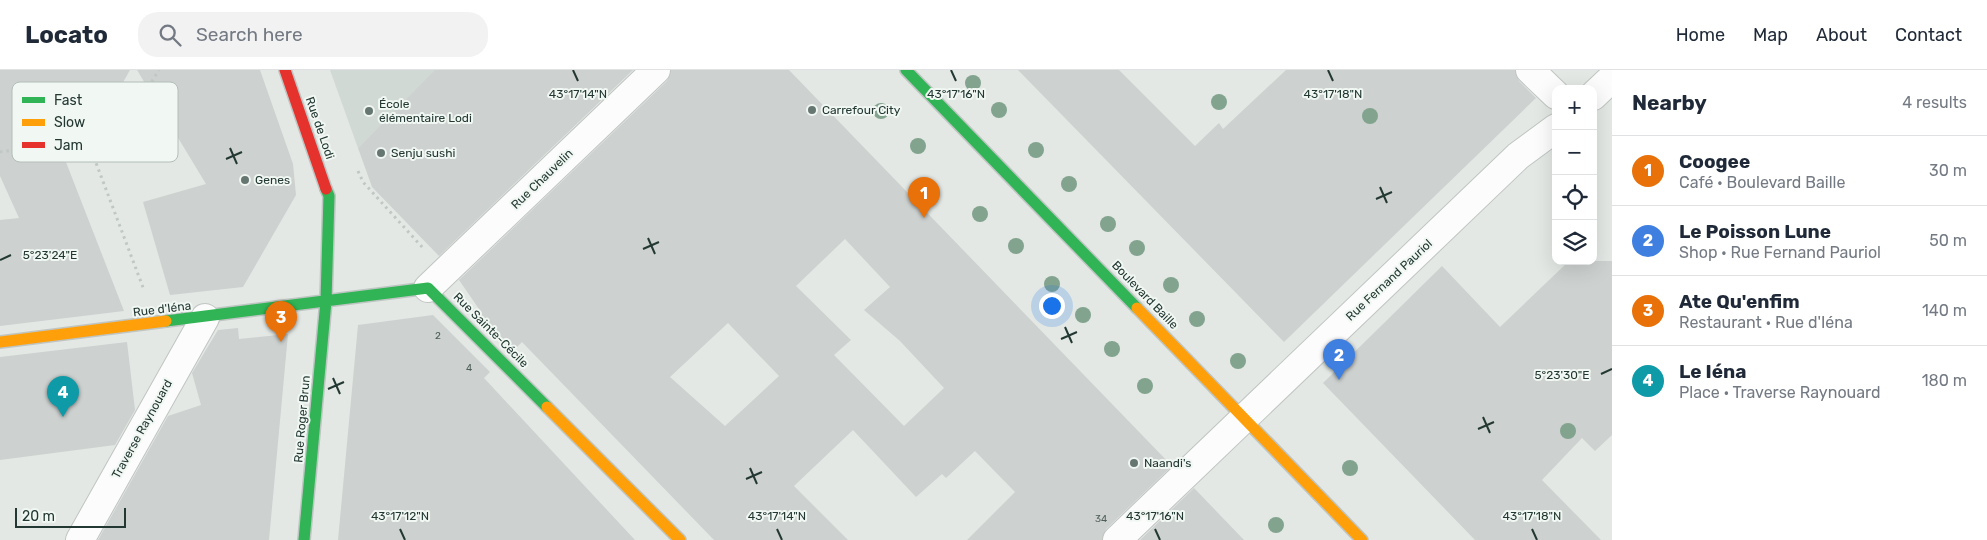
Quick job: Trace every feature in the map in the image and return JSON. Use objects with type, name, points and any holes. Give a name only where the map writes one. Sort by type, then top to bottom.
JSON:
[{"type":"street","name":"Rue de Lodi","points":[[285,70],[329,196],[326,301]]},
{"type":"street","name":"Rue Chauvelin","points":[[428,288],[656,70]]},
{"type":"street","name":"Boulevard Baille","points":[[906,70],[1245,417],[1362,540]]},
{"type":"street","points":[[1530,70],[1552,91]]},
{"type":"street","points":[[1597,92],[1612,78]]},
{"type":"street","name":"Rue Fernand Pauriol","points":[[1117,540],[1518,156],[1553,130]]},
{"type":"street","points":[[326,301],[428,288]]},
{"type":"street","name":"Rue Sainte-Cécile","points":[[428,288],[680,540]]},
{"type":"street","name":"Rue d'Iéna","points":[[0,342],[205,318],[326,301]]},
{"type":"street","name":"Rue Roger Brun","points":[[304,540],[326,301]]},
{"type":"street","name":"Traverse Raynouard","points":[[80,540],[205,318]]},
{"type":"path","points":[[152,82],[159,70]]},
{"type":"path","points":[[96,162],[157,323]]},
{"type":"path","points":[[355,163],[363,182],[430,256]]},
{"type":"shaded area","name":"École élémentaire Lodi","points":[[330,70],[436,70],[358,148]]},
{"type":"building","points":[[0,70],[130,70],[123,82],[12,82],[12,162],[66,162],[124,311],[0,326],[0,220],[19,218],[0,176]]},
{"type":"building","name":"Genes","points":[[137,70],[260,70],[293,164],[296,195],[243,287],[170,295],[143,202],[206,184],[178,138],[178,82],[144,82]]},
{"type":"building","points":[[435,70],[633,70],[439,256],[372,187],[358,148]]},
{"type":"building","points":[[671,70],[789,70],[1172,466],[1106,529],[1102,540],[967,540],[1015,492],[975,451],[946,478],[942,474],[916,497],[853,430],[794,486],[848,540],[714,540],[522,342],[513,351],[472,310],[479,309],[459,280],[667,81]],"holes":[[[845,239],[890,287],[864,310],[900,341],[944,388],[904,426],[834,355],[851,340],[796,286]],[[728,323],[779,376],[725,426],[670,377]]]},
{"type":"building","points":[[1018,70],[1119,70],[1195,146],[1219,123],[1223,129],[1286,70],[1515,70],[1519,81],[1536,98],[1284,342]]},
{"type":"building","points":[[1597,261],[1612,261],[1612,435],[1595,451],[1582,438],[1542,480],[1601,540],[1475,540],[1323,383],[1442,266],[1500,327],[1565,265],[1597,265]]},
{"type":"building","points":[[433,315],[490,372],[484,378],[635,540],[338,540],[358,325]]},
{"type":"building","points":[[238,328],[239,339],[288,334],[269,540],[98,540],[168,416],[201,405],[192,373],[218,330]]},
{"type":"building","points":[[127,342],[135,410],[115,445],[0,460],[0,357]]},
{"type":"building","points":[[1194,488],[1244,540],[1140,540]]},
{"type":"traffic: fast","points":[[906,70],[1137,308]]},
{"type":"traffic: fast","points":[[304,540],[326,301],[329,196],[326,189]]},
{"type":"traffic: fast","points":[[166,321],[428,288],[547,407]]},
{"type":"traffic: slow","points":[[1137,308],[1362,540]]},
{"type":"traffic: slow","points":[[0,342],[166,321]]},
{"type":"traffic: slow","points":[[547,407],[680,540]]},
{"type":"traffic: jam","points":[[285,70],[326,189]]},
{"type":"place","name":"Carrefour City","points":[[812,110]]},
{"type":"place","name":"École élémentaire Lodi","points":[[369,111]]},
{"type":"place","name":"Senju sushi","points":[[381,153]]},
{"type":"place","name":"Genes","points":[[245,180]]},
{"type":"place","name":"Coogee","points":[[924,218]]},
{"type":"place","name":"Ate Qu'enfim","points":[[281,342]]},
{"type":"place","name":"Le Poisson Lune","points":[[1339,380]]},
{"type":"place","name":"Le Iéna","points":[[63,417]]},
{"type":"place","name":"Naandi's","points":[[1134,463]]}]
